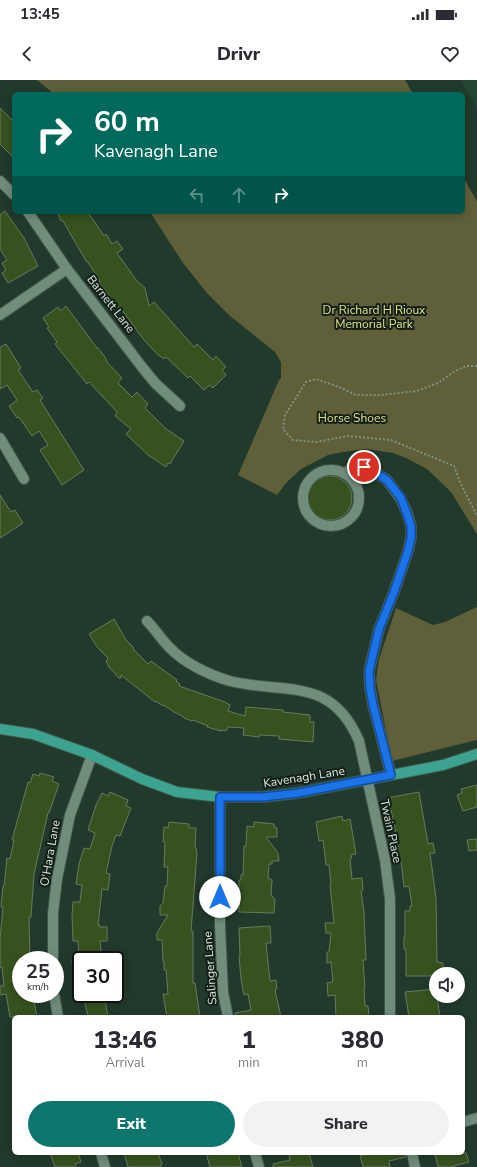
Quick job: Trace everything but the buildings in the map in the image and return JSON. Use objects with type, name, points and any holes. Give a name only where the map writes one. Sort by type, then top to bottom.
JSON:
[{"type":"main road","name":"Kavenagh Lane","points":[[0,729],[33,734],[92,755],[142,779],[177,792],[220,797],[263,797],[284,795],[443,765],[477,754]]},
{"type":"street","points":[[0,181],[12,193]]},
{"type":"street","name":"Barnett Lane","points":[[29,214],[67,269],[146,372],[164,392],[180,406]]},
{"type":"street","points":[[0,315],[67,269]]},
{"type":"street","points":[[0,438],[24,479]]},
{"type":"street","points":[[345,474],[351,468],[364,467],[387,480],[401,498],[411,526],[411,538],[408,551],[379,629],[369,671],[373,705],[391,775]]},
{"type":"street","points":[[333,470],[345,474],[354,483],[358,494],[358,506],[351,517],[341,524],[329,526],[317,523],[308,514],[303,503],[304,490],[310,480],[320,472],[333,470]]},
{"type":"street","name":"Twain Place","points":[[148,621],[170,648],[188,662],[208,673],[230,681],[252,685],[295,689],[323,697],[335,705],[345,715],[353,728],[359,741],[366,779],[385,860],[390,899],[390,1015]]},
{"type":"street","name":"O'Hara Lane","points":[[53,951],[53,913],[57,879],[70,815],[92,755]]},
{"type":"street","name":"Salinger Lane","points":[[220,797],[220,926],[223,992],[228,1015]]},
{"type":"street","points":[[56,1003],[58,1015]]},
{"type":"street","points":[[465,1121],[477,1118]]},
{"type":"street","points":[[102,1155],[105,1167]]},
{"type":"street","points":[[256,1155],[259,1167]]},
{"type":"street","points":[[412,1155],[415,1167]]},
{"type":"path","points":[[477,366],[466,366],[455,371],[438,383],[417,391],[381,395],[356,395],[339,386],[316,379],[306,382],[285,415],[283,429],[293,440],[316,442],[348,436],[391,440],[454,466],[460,482],[477,516]]},
{"type":"shaded area","points":[[460,80],[477,80],[477,109]]},
{"type":"green space","points":[[37,80],[405,80],[412,92],[52,92]]},
{"type":"green space","name":"Dr Richard H Rioux Memorial Park","points":[[465,180],[477,201],[477,534],[451,492],[427,469],[393,453],[366,449],[328,455],[301,469],[286,483],[277,495],[238,475],[281,378],[281,362],[275,352],[230,316],[207,293],[183,263],[151,214],[465,214]]},
{"type":"green space","points":[[477,607],[477,740],[392,761],[376,680],[379,659],[396,608],[433,625],[445,622]]},
{"type":"route","points":[[220,897],[220,797],[263,797],[298,793],[391,775],[373,705],[369,671],[379,629],[408,551],[411,538],[411,526],[401,498],[387,480],[364,467]]},
{"type":"park label","name":"Horse Shoes","points":[[352,418]]}]
